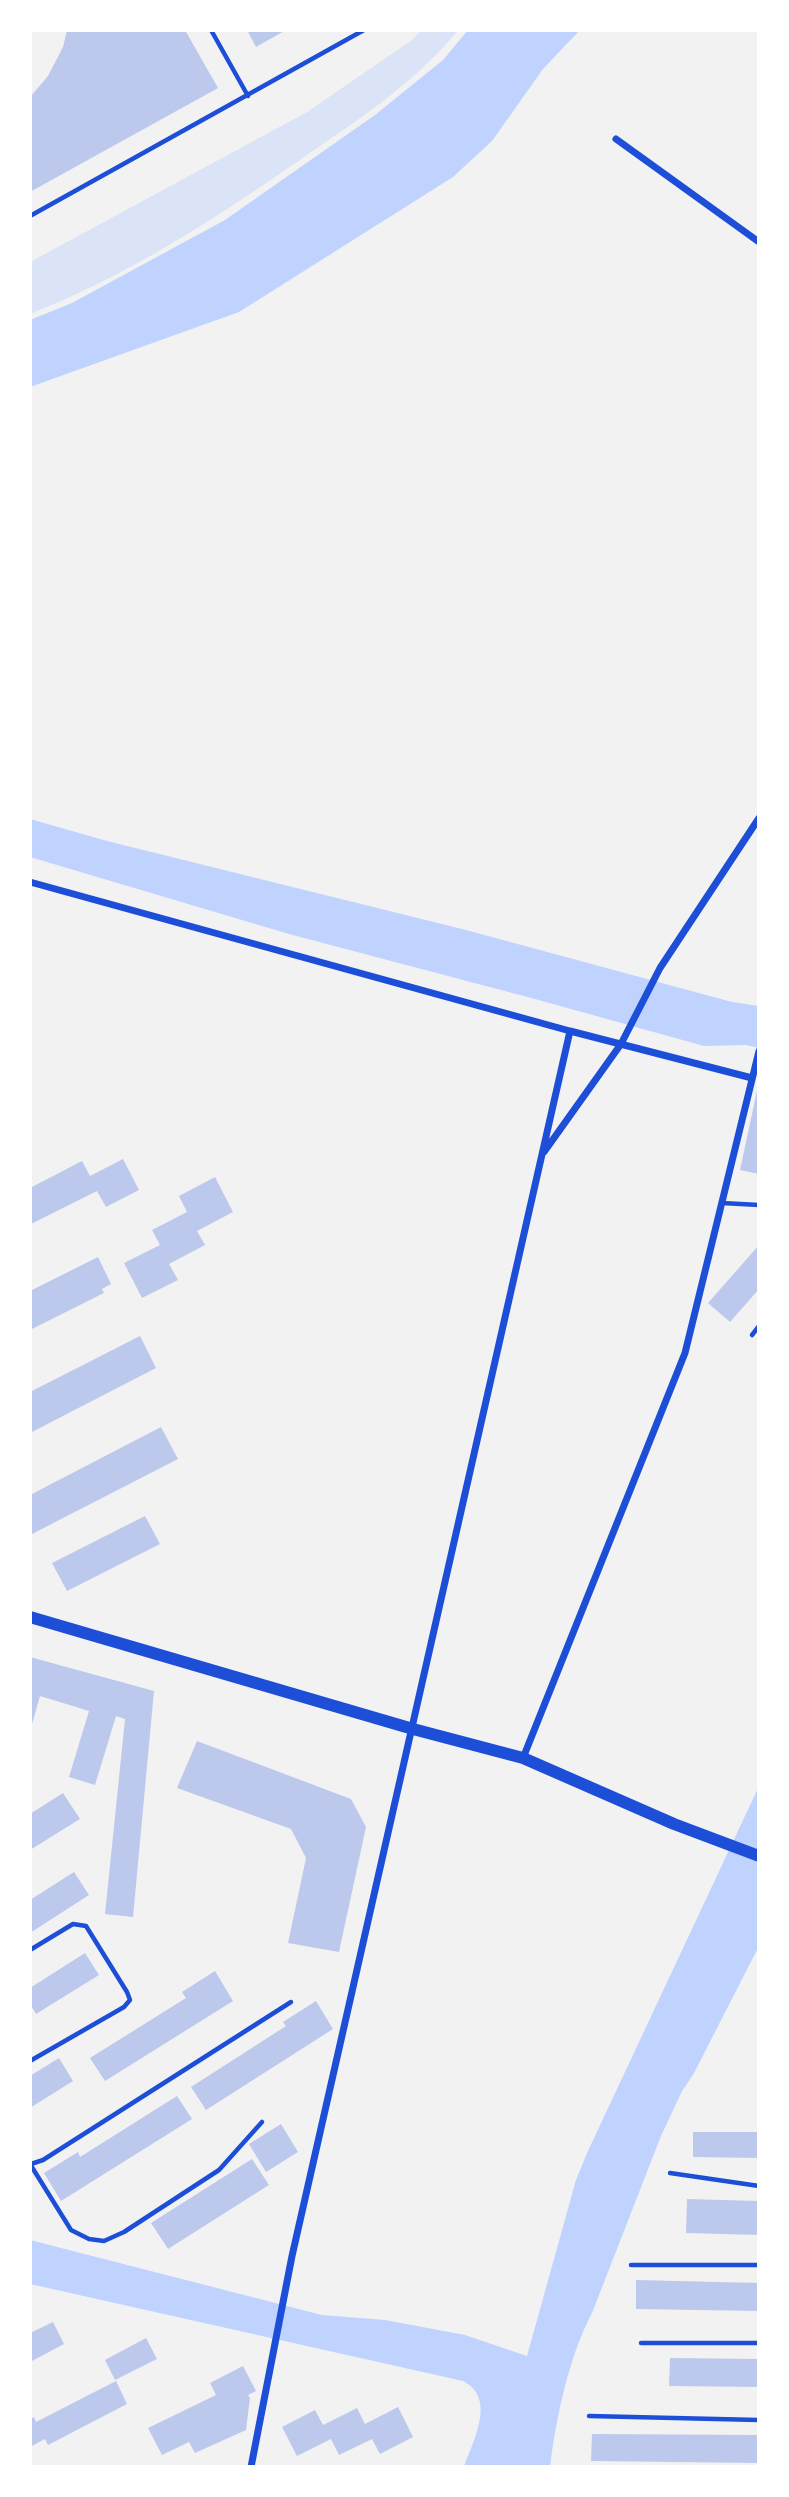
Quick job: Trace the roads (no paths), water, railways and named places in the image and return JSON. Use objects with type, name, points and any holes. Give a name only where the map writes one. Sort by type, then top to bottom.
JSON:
[{"type":"main road","points":[[30,1617],[413,1730],[523,1758],[674,1824],[759,1856]]},
{"type":"street","points":[[616,139],[759,242]]},
{"type":"street","points":[[542,1154],[621,1044],[659,971],[759,818]]},
{"type":"street","points":[[30,882],[570,1031],[752,1078]]},
{"type":"street","points":[[250,2467],[284,2297],[570,1031]]},
{"type":"street","points":[[523,1758],[685,1353],[759,1054]]},
{"type":"lane","points":[[211,30],[248,96]]},
{"type":"lane","points":[[30,216],[364,30]]},
{"type":"lane","points":[[722,1203],[759,1205]]},
{"type":"lane","points":[[752,1335],[759,1326]]},
{"type":"lane","points":[[30,1950],[73,1924],[86,1926],[130,2000],[124,2007],[30,2061]]},
{"type":"lane","points":[[262,2122],[219,2170],[124,2232],[104,2241],[89,2239],[71,2230],[30,2164],[43,2160],[291,2002]]},
{"type":"lane","points":[[670,2174],[759,2186]]},
{"type":"lane","points":[[631,2265],[759,2265]]},
{"type":"lane","points":[[641,2343],[759,2343]]},
{"type":"lane","points":[[589,2416],[759,2420]]},
{"type":"water","points":[[468,30],[580,30],[543,69],[492,141],[453,177],[239,312],[30,387],[30,320],[72,303],[225,220],[375,115],[443,60]]},
{"type":"water","points":[[30,819],[107,841],[466,930],[732,1002],[759,1006],[759,1048],[746,1045],[704,1046],[289,934],[30,857]]},
{"type":"water","points":[[759,1786],[759,1946],[661,2136],[570,2368],[550,2467],[464,2467],[477,2433],[481,2409],[479,2398],[463,2381],[30,2284],[30,2240],[322,2315],[385,2320],[465,2335],[527,2356],[576,2180]]}]
